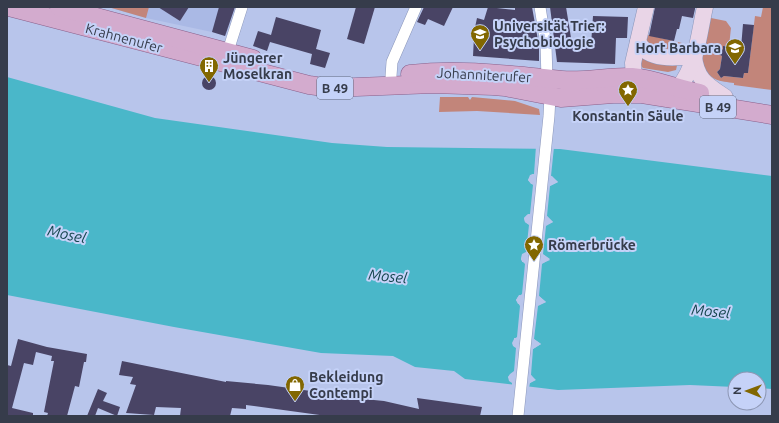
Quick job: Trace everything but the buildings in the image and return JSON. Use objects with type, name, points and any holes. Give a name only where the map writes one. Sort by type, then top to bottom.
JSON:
[{"type":"main road","name":"Krahnenufer","points":[[9,7],[201,58],[236,58]]},
{"type":"main road","name":"Krahnenufer","points":[[59,7],[236,58]]},
{"type":"main road","points":[[642,94],[634,78],[633,63],[646,7]]},
{"type":"main road","points":[[671,93],[689,70],[694,56],[705,7]]},
{"type":"main road","points":[[638,42],[644,51],[652,54],[674,57],[694,56]]},
{"type":"main road","points":[[694,56],[695,67],[702,79],[725,97]]},
{"type":"main road","name":"Johanniterufer","points":[[236,58],[309,86],[331,88],[396,81],[505,87],[548,87],[572,81],[634,78],[654,81],[671,93]]},
{"type":"main road","name":"Johanniterufer","points":[[548,87],[561,98],[613,94],[671,93]]},
{"type":"main road","name":"B 49","points":[[671,93],[725,97],[772,104]]},
{"type":"main road","name":"B 49","points":[[671,93],[772,115]]},
{"type":"street","points":[[236,58],[242,7]]},
{"type":"street","points":[[396,81],[392,62],[416,7]]},
{"type":"street","points":[[519,412],[549,116],[546,45],[540,7]]},
{"type":"shaded area","points":[[108,7],[235,7],[226,36],[146,18]]},
{"type":"shaded area","points":[[108,7],[149,7],[146,18]]},
{"type":"shaded area","points":[[763,7],[772,7],[772,90],[734,85],[734,83],[715,79],[708,74],[704,67],[703,51],[711,18],[726,21],[731,28],[729,46],[724,46],[723,51],[719,53],[722,56],[720,69],[717,72],[721,78],[724,76],[743,78],[744,73],[748,73],[755,16],[761,17]]},
{"type":"shaded area","points":[[648,35],[682,43],[679,55],[645,46]]},
{"type":"shaded area","points":[[642,57],[678,61],[676,70],[668,72],[643,68],[641,66]]},
{"type":"shaded area","points":[[440,97],[468,97],[470,100],[472,97],[515,101],[539,109],[540,115],[477,111],[439,112]]},
{"type":"water","name":"Mosel","points":[[7,77],[155,118],[332,143],[387,147],[560,149],[772,176],[772,389],[767,389],[767,371],[727,371],[727,387],[690,385],[558,390],[465,379],[454,371],[415,367],[393,356],[321,353],[7,295]],"holes":[[[532,174],[552,176],[558,182],[550,186],[531,184],[528,180]],[[528,214],[547,216],[553,222],[547,225],[531,225],[525,222],[524,218]],[[522,254],[544,255],[550,260],[543,263],[522,262]],[[519,295],[539,296],[546,302],[539,305],[518,304],[516,300]],[[514,338],[534,339],[541,344],[533,349],[514,347]],[[514,372],[531,375],[535,380],[530,383],[513,383],[508,377]]]},
{"type":"pier","name":"Römerbrücke","points":[[536,146],[554,147],[551,176],[558,182],[550,186],[547,216],[553,222],[546,226],[543,254],[550,259],[542,264],[539,296],[546,302],[538,306],[534,339],[541,344],[533,349],[531,375],[536,380],[530,383],[529,388],[512,386],[512,383],[509,381],[508,377],[514,371],[516,348],[512,343],[517,337],[520,306],[516,300],[522,294],[525,264],[521,258],[522,254],[526,252],[529,225],[525,222],[524,218],[530,214],[533,185],[528,180],[530,175],[534,174]],"holes":[[[534,176],[551,178],[555,181],[550,184],[533,183],[530,179]],[[530,216],[546,218],[550,221],[546,223],[528,222],[526,219]],[[525,255],[543,257],[547,259],[543,261],[523,260]],[[522,297],[538,298],[542,301],[538,303],[521,304],[518,300]],[[517,339],[534,341],[538,344],[533,347],[517,346],[514,343]],[[514,374],[533,379],[530,381],[513,381],[510,378]]]},
{"type":"place","name":"Universität Trier: Psychobiologie","points":[[480,51]]},
{"type":"place","name":"Hort Barbara","points":[[735,65]]},
{"type":"place","name":"Jüngerer Moselkran","points":[[209,83]]},
{"type":"place","name":"Konstantin Säule","points":[[628,107]]},
{"type":"place","name":"Römerbrücke","points":[[534,262]]},
{"type":"place","name":"Bekleidung Contempi","points":[[295,402]]}]
